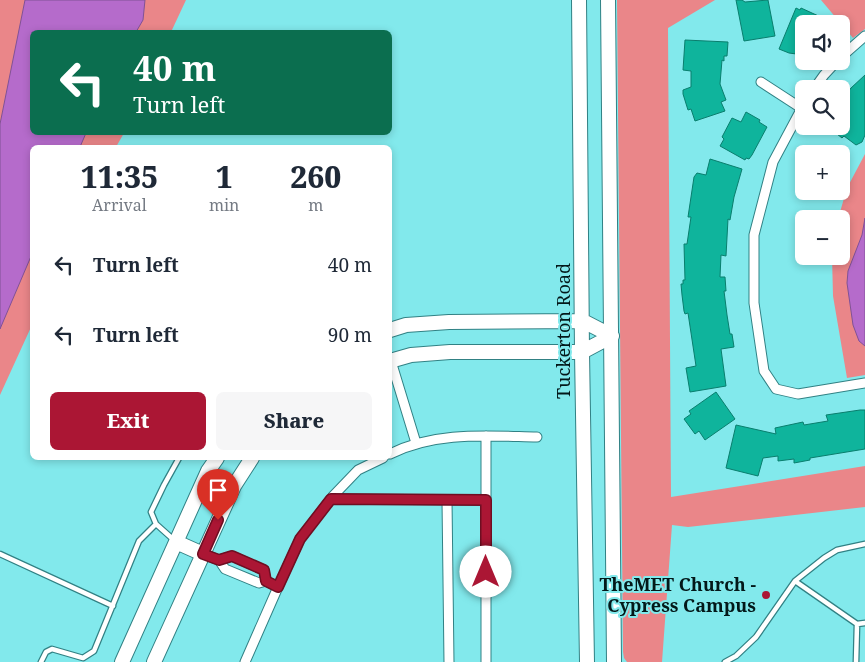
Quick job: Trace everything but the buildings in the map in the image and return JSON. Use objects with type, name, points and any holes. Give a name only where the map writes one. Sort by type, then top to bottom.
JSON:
[{"type":"main road","name":"Tuckerton Road","points":[[579,0],[587,662]]},
{"type":"main road","points":[[608,0],[614,662]]},
{"type":"main road","points":[[392,329],[406,325],[449,322],[583,321],[612,336]]},
{"type":"main road","points":[[392,359],[450,352],[582,352],[612,336]]},
{"type":"main road","points":[[122,662],[208,471],[216,460]]},
{"type":"main road","points":[[154,662],[234,486],[251,460]]},
{"type":"main road","points":[[176,542],[203,554]]},
{"type":"street","points":[[850,49],[865,36]]},
{"type":"street","points":[[820,80],[829,70]]},
{"type":"street","points":[[761,82],[795,102]]},
{"type":"street","points":[[795,120],[773,162],[754,235],[754,303],[764,371],[776,389],[798,394],[865,384]]},
{"type":"street","points":[[392,365],[416,443]]},
{"type":"street","points":[[392,453],[416,443],[461,436],[537,437]]},
{"type":"street","points":[[486,436],[486,662]]},
{"type":"street","points":[[245,662],[300,539],[331,499],[358,470],[379,460]]},
{"type":"street","points":[[331,499],[486,500]]},
{"type":"street","points":[[447,500],[449,662]]},
{"type":"street","points":[[203,554],[219,560],[232,556],[264,570],[266,581]]},
{"type":"street","points":[[219,560],[225,570],[259,583],[266,581],[278,587]]},
{"type":"lane","points":[[176,542],[156,524],[151,512],[178,460]]},
{"type":"lane","points":[[41,662],[46,652],[52,649],[84,658],[94,651],[139,540],[156,524]]},
{"type":"lane","points":[[725,662],[736,656],[756,637],[795,581],[837,550],[865,544]]},
{"type":"lane","points":[[0,554],[113,606]]},
{"type":"lane","points":[[795,581],[856,624],[865,623]]},
{"type":"lane","points":[[856,624],[856,662]]},
{"type":"shaded area","points":[[0,0],[186,0],[172,30],[30,30],[30,135],[123,135],[117,145],[30,145],[30,329],[0,395]]},
{"type":"shaded area","points":[[25,0],[145,0],[143,20],[137,30],[30,30],[30,135],[85,135],[81,145],[30,145],[30,259],[0,329],[0,124]]},
{"type":"shaded area","points":[[617,0],[715,0],[668,28],[671,497],[865,466],[865,507],[688,527],[672,525],[662,662],[627,662],[623,652]]},
{"type":"shaded area","points":[[821,0],[865,0],[865,29],[853,38],[850,34],[850,15],[834,15]]},
{"type":"shaded area","points":[[865,154],[865,375],[847,378],[833,296],[832,265],[850,265],[850,210],[841,210],[844,200],[850,200],[850,182]]},
{"type":"shaded area","points":[[865,218],[865,346],[859,341],[853,325],[847,283],[848,271],[862,235]]},
{"type":"place","name":"TheMET Church - Cypress Campus","points":[[766,595]]},
{"type":"route","points":[[218,520],[203,554],[219,560],[232,556],[264,570],[266,581],[278,587],[300,539],[331,499],[486,500],[486,572]]}]
